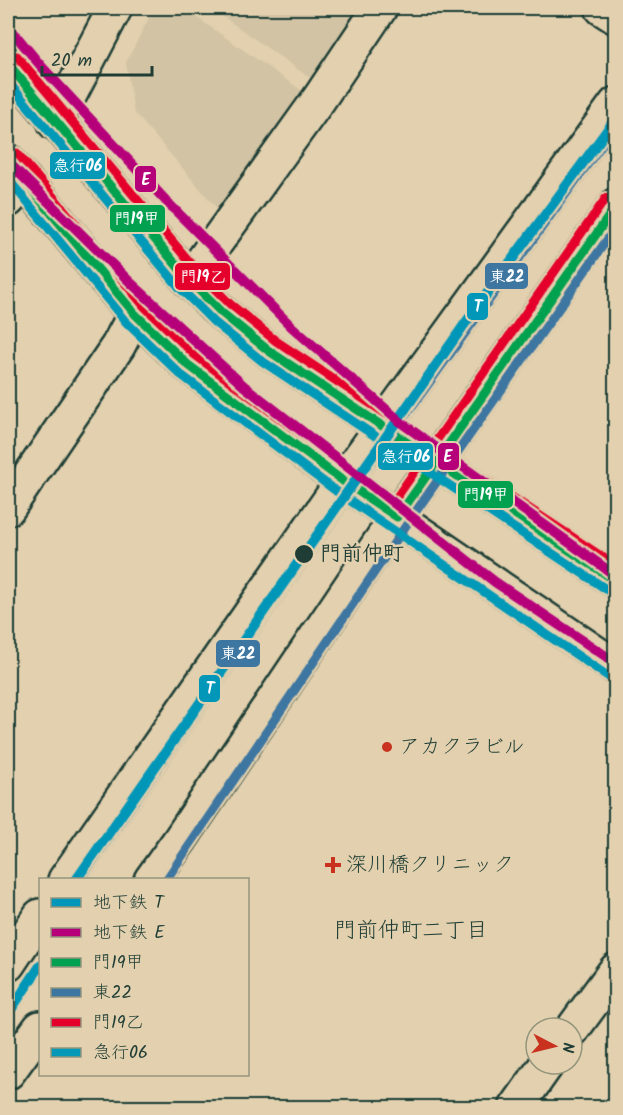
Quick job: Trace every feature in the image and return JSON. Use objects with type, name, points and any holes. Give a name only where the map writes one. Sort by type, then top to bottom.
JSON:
[{"type":"main road","points":[[55,123],[115,8]]},
{"type":"main road","points":[[189,280],[319,99],[380,8]]},
{"type":"main road","points":[[602,8],[615,17]]},
{"type":"main road","points":[[8,64],[55,123],[189,280],[222,313],[269,351],[384,425],[615,581]]},
{"type":"main road","points":[[66,878],[343,481],[615,104]]},
{"type":"main road","points":[[13,181],[135,315],[186,364],[343,481],[615,667]]},
{"type":"main road","points":[[152,878],[397,517],[615,205]]},
{"type":"main road","points":[[8,508],[118,346],[135,315]]},
{"type":"main road","points":[[8,964],[39,917]]},
{"type":"main road","points":[[582,1016],[615,970]]},
{"type":"main road","points":[[8,1072],[39,1029]]},
{"type":"main road","points":[[516,1107],[538,1076]]},
{"type":"shaded area","points":[[154,8],[183,8],[305,93],[222,214],[134,112],[126,63]]},
{"type":"shaded area","points":[[211,8],[361,8],[313,80]]},
{"type":"metro line","name":"E","points":[[8,26],[41,66],[167,202],[292,327],[403,424],[616,576]]},
{"type":"metro line","name":"T","points":[[77,878],[464,325],[616,118]]},
{"type":"metro line","name":"E","points":[[8,162],[131,283],[244,386],[495,582],[616,663]]},
{"type":"metro line","name":"T","points":[[8,1014],[39,968]]},
{"type":"transit line","name":"門19乙","points":[[17,56],[198,272],[230,304],[276,341],[616,566]]},
{"type":"transit line","name":"門19甲","points":[[8,64],[189,280],[222,313],[269,351],[616,581]]},
{"type":"transit line","name":"急行06","points":[[8,82],[180,288],[214,322],[262,361],[609,591]]},
{"type":"transit line","name":"東22","points":[[81,878],[353,488],[616,125]]},
{"type":"transit line","name":"門19乙","points":[[17,153],[144,306],[195,355],[350,471],[394,501],[606,198]]},
{"type":"transit line","name":"門19甲","points":[[8,161],[135,314],[187,364],[343,481],[397,517]]},
{"type":"transit line","name":"急行06","points":[[8,179],[126,322],[180,374],[336,491],[609,677]]},
{"type":"transit line","name":"門19甲","points":[[406,505],[616,206]]},
{"type":"transit line","name":"東22","points":[[167,878],[407,524],[616,227]]},
{"type":"place","name":"門前仲町","points":[[304,554]]},
{"type":"place","name":"アカクラビル","points":[[387,747]]},
{"type":"place","name":"深川橋クリニック","points":[[333,865]]},
{"type":"district","name":"門前仲町二丁目","points":[[411,931]]}]
